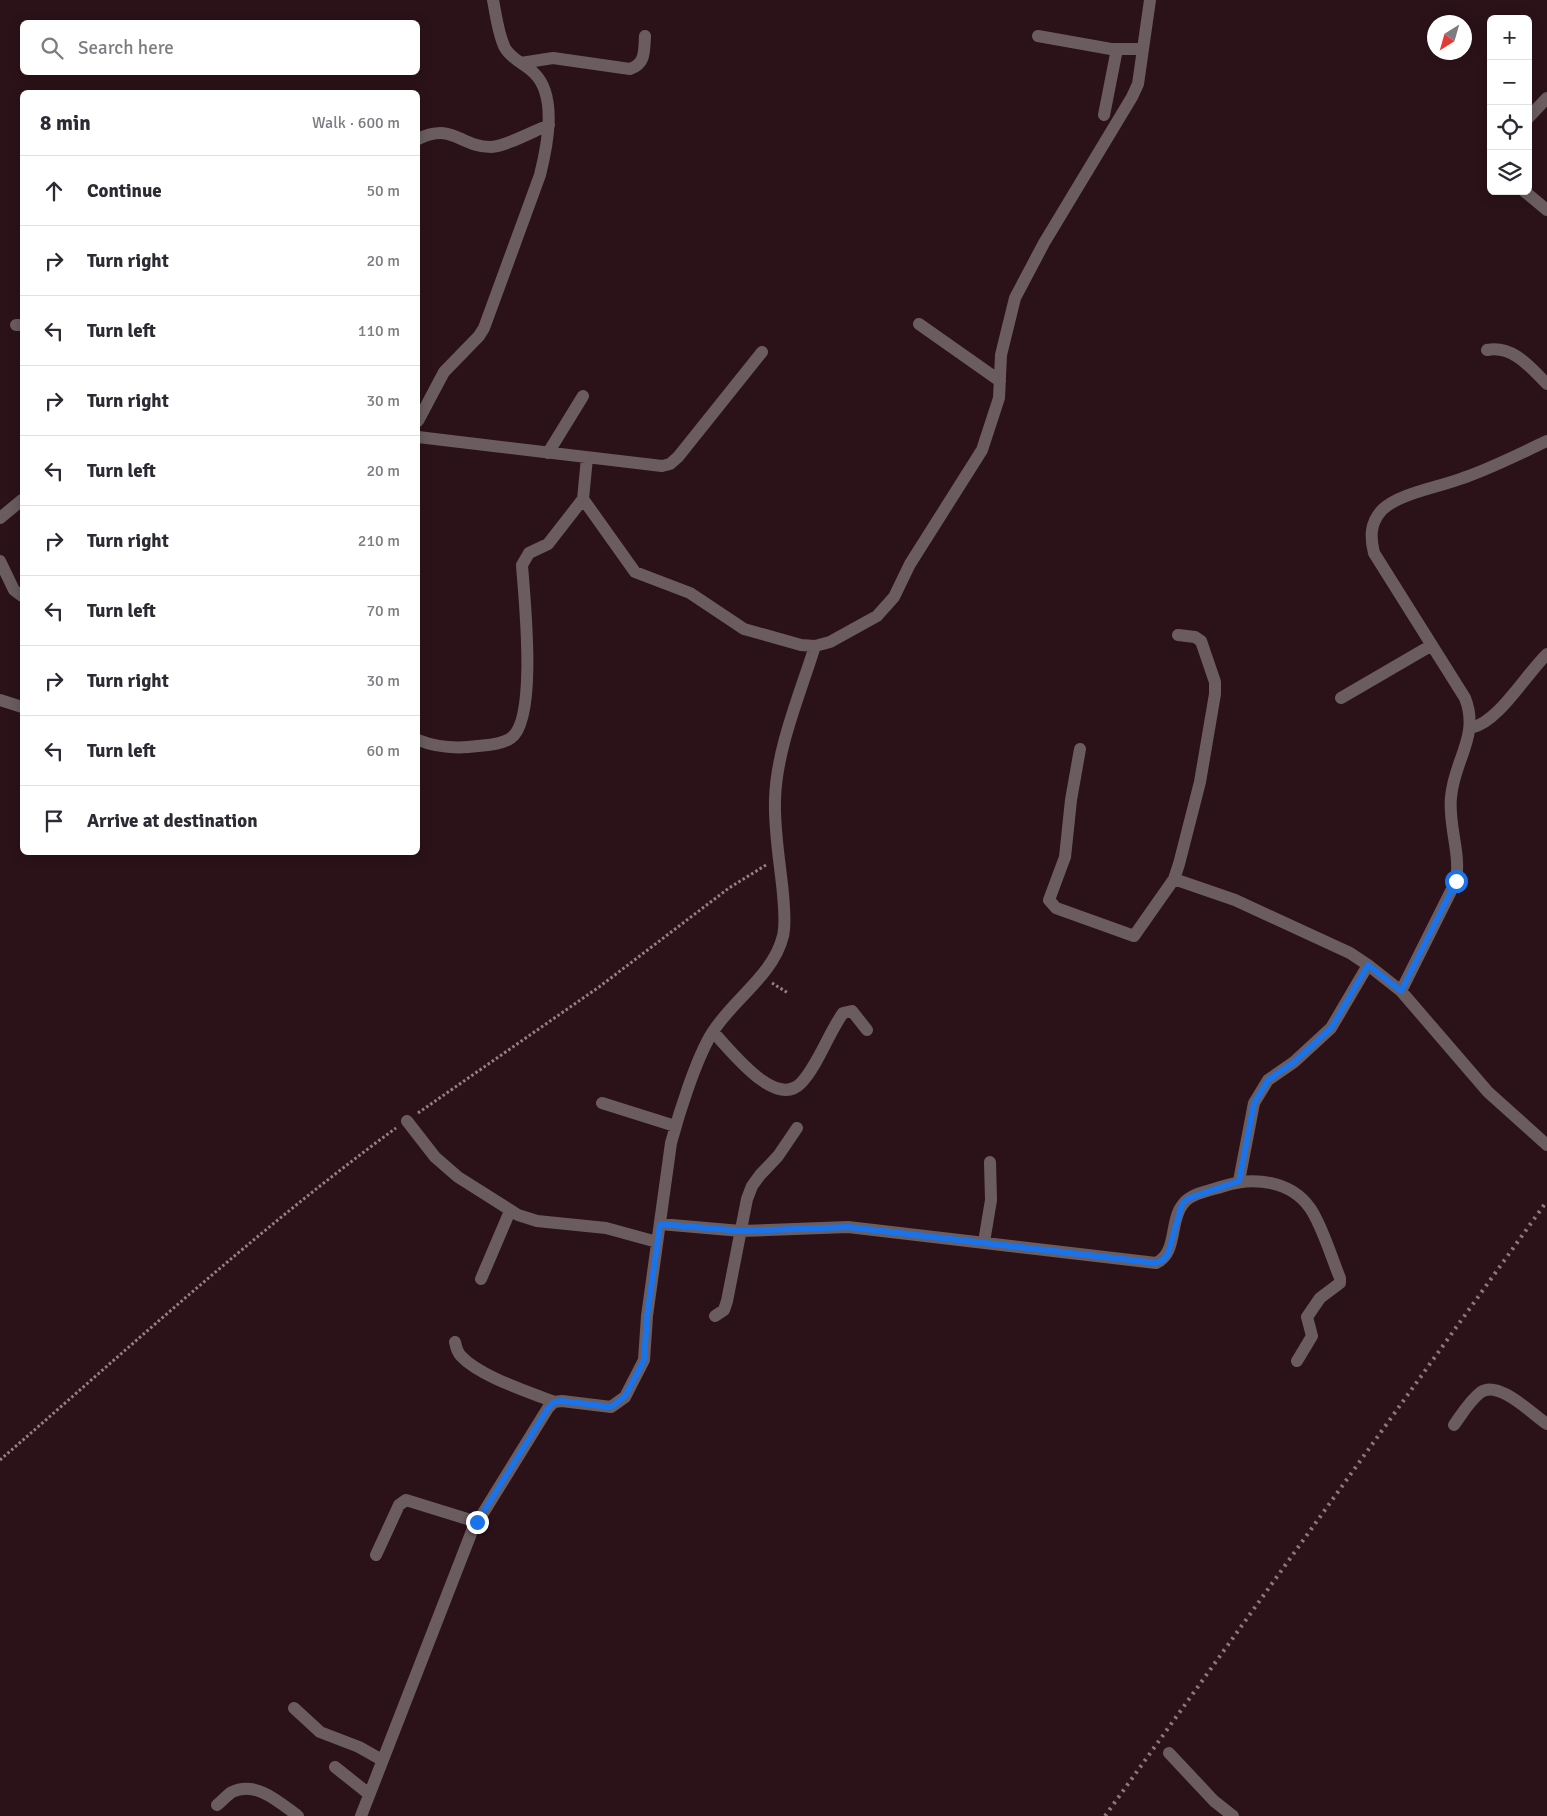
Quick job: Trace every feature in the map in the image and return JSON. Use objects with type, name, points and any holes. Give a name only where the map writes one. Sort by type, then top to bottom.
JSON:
[{"type":"street","points":[[420,417],[444,372],[479,336],[484,328],[540,175],[546,151],[549,125],[547,95],[542,82],[506,49],[493,0]]},
{"type":"street","points":[[583,499],[635,572],[690,593],[744,629],[801,645],[815,646],[830,642],[886,608],[910,564],[978,458],[999,398],[1001,354],[1016,298],[1044,243],[1138,84],[1150,0]]},
{"type":"street","points":[[521,63],[554,58],[630,69],[640,64],[644,57],[645,36]]},
{"type":"street","points":[[1038,36],[1116,49],[1143,49]]},
{"type":"street","points":[[1104,115],[1116,49]]},
{"type":"street","points":[[1532,114],[1547,98]]},
{"type":"street","points":[[420,138],[431,133],[442,132],[482,146],[493,147],[549,125]]},
{"type":"street","points":[[1529,195],[1547,210]]},
{"type":"street","points":[[919,324],[1000,381]]},
{"type":"street","points":[[1486,350],[1498,348],[1510,352],[1524,362],[1547,384]]},
{"type":"street","points":[[420,437],[662,466],[670,464],[762,352]]},
{"type":"street","points":[[548,453],[583,396]]},
{"type":"street","points":[[1401,991],[1456,881],[1459,867],[1450,800],[1452,787],[1471,728],[1471,712],[1465,698],[1374,553],[1370,537],[1373,523],[1382,510],[1395,501],[1466,477],[1547,441]]},
{"type":"street","points":[[420,741],[444,748],[460,748],[495,743],[511,738],[522,720],[529,658],[522,564],[530,553],[548,544],[583,499],[588,458]]},
{"type":"street","points":[[0,518],[20,502]]},
{"type":"street","points":[[0,561],[14,590],[20,594]]},
{"type":"street","points":[[1080,748],[1071,800],[1067,844],[1050,900],[1052,905],[1134,936],[1174,879],[1200,782],[1216,694],[1215,682],[1201,641],[1195,637],[1178,635]]},
{"type":"street","points":[[1341,698],[1432,645]]},
{"type":"street","points":[[455,1342],[461,1357],[481,1370],[554,1402],[562,1401],[611,1407],[625,1396],[644,1360],[647,1316],[657,1242],[676,1126],[705,1046],[713,1032],[768,967],[778,951],[784,934],[785,915],[775,802],[776,778],[815,646]]},
{"type":"street","points":[[1471,728],[1478,726],[1493,716],[1547,654]]},
{"type":"street","points":[[0,700],[20,707]]},
{"type":"street","points":[[1174,879],[1235,900],[1350,953],[1368,965],[1401,991],[1488,1092],[1547,1145]]},
{"type":"street","points":[[1239,1181],[1254,1103],[1260,1091],[1268,1080],[1294,1062],[1331,1028],[1368,965]]},
{"type":"street","points":[[713,1032],[766,1084],[777,1090],[793,1088],[800,1084],[844,1013],[852,1011],[857,1014],[867,1030]]},
{"type":"street","points":[[602,1104],[676,1126]]},
{"type":"street","points":[[407,1121],[435,1157],[458,1177],[510,1211],[537,1221],[606,1228],[657,1242]]},
{"type":"street","points":[[715,1316],[724,1310],[752,1186],[798,1128]]},
{"type":"street","points":[[984,1242],[991,1200],[990,1162]]},
{"type":"street","points":[[660,1224],[741,1231],[848,1227],[1156,1263],[1163,1260],[1168,1253],[1182,1204],[1189,1198],[1239,1181],[1272,1182],[1300,1197],[1311,1209],[1340,1278],[1340,1283],[1320,1298],[1307,1317],[1312,1336],[1297,1361]]},
{"type":"street","points":[[481,1279],[510,1211]]},
{"type":"street","points":[[1454,1425],[1482,1392],[1492,1388],[1503,1391],[1547,1424]]},
{"type":"street","points":[[361,1816],[477,1522],[548,1408],[554,1402]]},
{"type":"street","points":[[376,1555],[399,1505],[406,1500],[477,1522]]},
{"type":"street","points":[[294,1708],[320,1732],[359,1747],[382,1760]]},
{"type":"street","points":[[1169,1753],[1214,1800],[1233,1816]]},
{"type":"street","points":[[335,1767],[369,1794]]},
{"type":"street","points":[[217,1805],[232,1792],[248,1788],[259,1790],[298,1816]]},
{"type":"path","points":[[0,1460],[270,1226],[336,1172],[591,992],[756,869],[770,864],[781,866]]},
{"type":"railway","points":[[1105,1816],[1547,1201]]},
{"type":"route","points":[[477,1522],[548,1408],[554,1402],[562,1401],[611,1407],[618,1404],[625,1396],[644,1360],[647,1316],[660,1224],[741,1231],[830,1226],[848,1227],[1156,1263],[1163,1260],[1168,1253],[1182,1204],[1189,1198],[1239,1181],[1254,1103],[1268,1080],[1294,1062],[1331,1028],[1368,965],[1401,991],[1456,881]]}]
